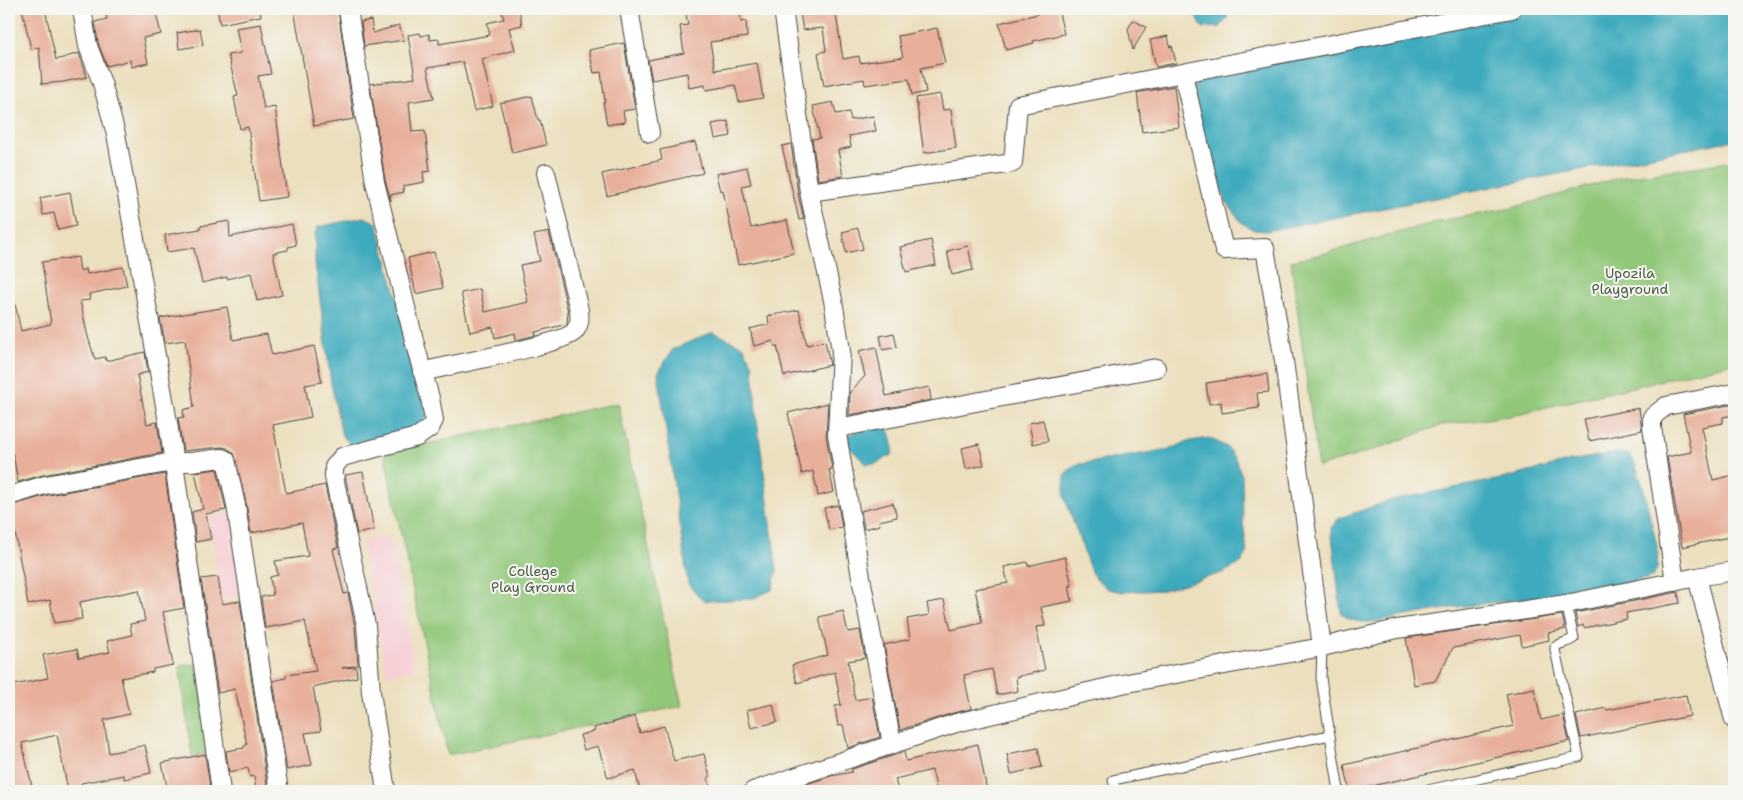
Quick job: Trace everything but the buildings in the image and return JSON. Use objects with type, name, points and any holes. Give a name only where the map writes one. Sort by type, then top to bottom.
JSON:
[{"type":"street","points":[[82,9],[88,46],[102,83],[116,134],[168,422],[221,791]]},
{"type":"street","points":[[348,9],[375,182],[434,420],[430,428],[417,438],[342,457],[334,467],[334,477],[366,625],[371,692],[386,791]]},
{"type":"street","points":[[629,9],[650,133]]},
{"type":"street","points":[[783,9],[809,192],[833,300],[841,351],[838,428],[862,583],[892,744]]},
{"type":"street","points":[[809,192],[1012,164],[1018,105],[1512,9]]},
{"type":"street","points":[[1184,74],[1224,250],[1266,248],[1285,371],[1322,647]]},
{"type":"street","points":[[422,372],[566,337],[579,324],[578,310],[546,174]]},
{"type":"street","points":[[838,428],[1156,368]]},
{"type":"street","points":[[1675,582],[1652,427],[1652,416],[1666,406],[1734,393]]},
{"type":"street","points":[[9,496],[45,485],[173,462],[222,458],[226,460],[236,505],[279,791]]},
{"type":"street","points":[[753,791],[796,784],[892,744],[956,723],[1122,684],[1322,647],[1397,629],[1566,604],[1734,571]]},
{"type":"street","points":[[1697,577],[1734,720]]},
{"type":"lane","points":[[1422,791],[1579,757],[1555,650],[1560,644],[1574,638],[1566,604]]},
{"type":"lane","points":[[1322,647],[1321,678],[1339,791]]},
{"type":"lane","points":[[1116,791],[1113,780],[1330,735]]},
{"type":"shaded area","points":[[236,512],[248,594],[221,598],[209,516]]},
{"type":"shaded area","points":[[390,535],[415,670],[387,676],[361,541]]},
{"type":"green space","name":"Upozila Playground","points":[[1728,162],[1734,215],[1734,363],[1509,416],[1442,425],[1368,452],[1318,467],[1291,261],[1439,221],[1512,208],[1618,178]]},
{"type":"green space","name":"College Play Ground","points":[[618,403],[682,706],[448,755],[384,453]]},
{"type":"green space","points":[[198,664],[209,754],[192,756],[179,666]]},
{"type":"water","points":[[1191,9],[1230,9],[1227,19],[1220,27],[1203,28]]},
{"type":"water","points":[[1534,9],[1730,9],[1734,31],[1734,138],[1729,141],[1266,231],[1254,230],[1242,223],[1226,201],[1208,158],[1193,87],[1195,78]]},
{"type":"water","points":[[364,217],[377,223],[428,414],[423,427],[360,447],[351,444],[342,436],[331,383],[315,263],[315,233],[318,227]]},
{"type":"water","points":[[713,332],[743,346],[753,365],[756,412],[777,570],[772,590],[751,599],[703,601],[688,584],[658,373],[673,349]]},
{"type":"water","points":[[884,421],[892,437],[892,455],[875,464],[866,464],[846,444],[846,436]]},
{"type":"water","points":[[1209,438],[1227,447],[1236,460],[1242,476],[1243,521],[1247,553],[1242,562],[1222,573],[1164,590],[1121,592],[1108,589],[1091,572],[1065,498],[1065,474],[1075,465],[1170,449],[1190,441]]},
{"type":"water","points":[[1615,453],[1630,455],[1635,463],[1643,487],[1658,550],[1657,569],[1653,576],[1589,591],[1457,607],[1372,622],[1355,621],[1341,613],[1331,528],[1339,518],[1392,500],[1506,478],[1575,460]]}]
